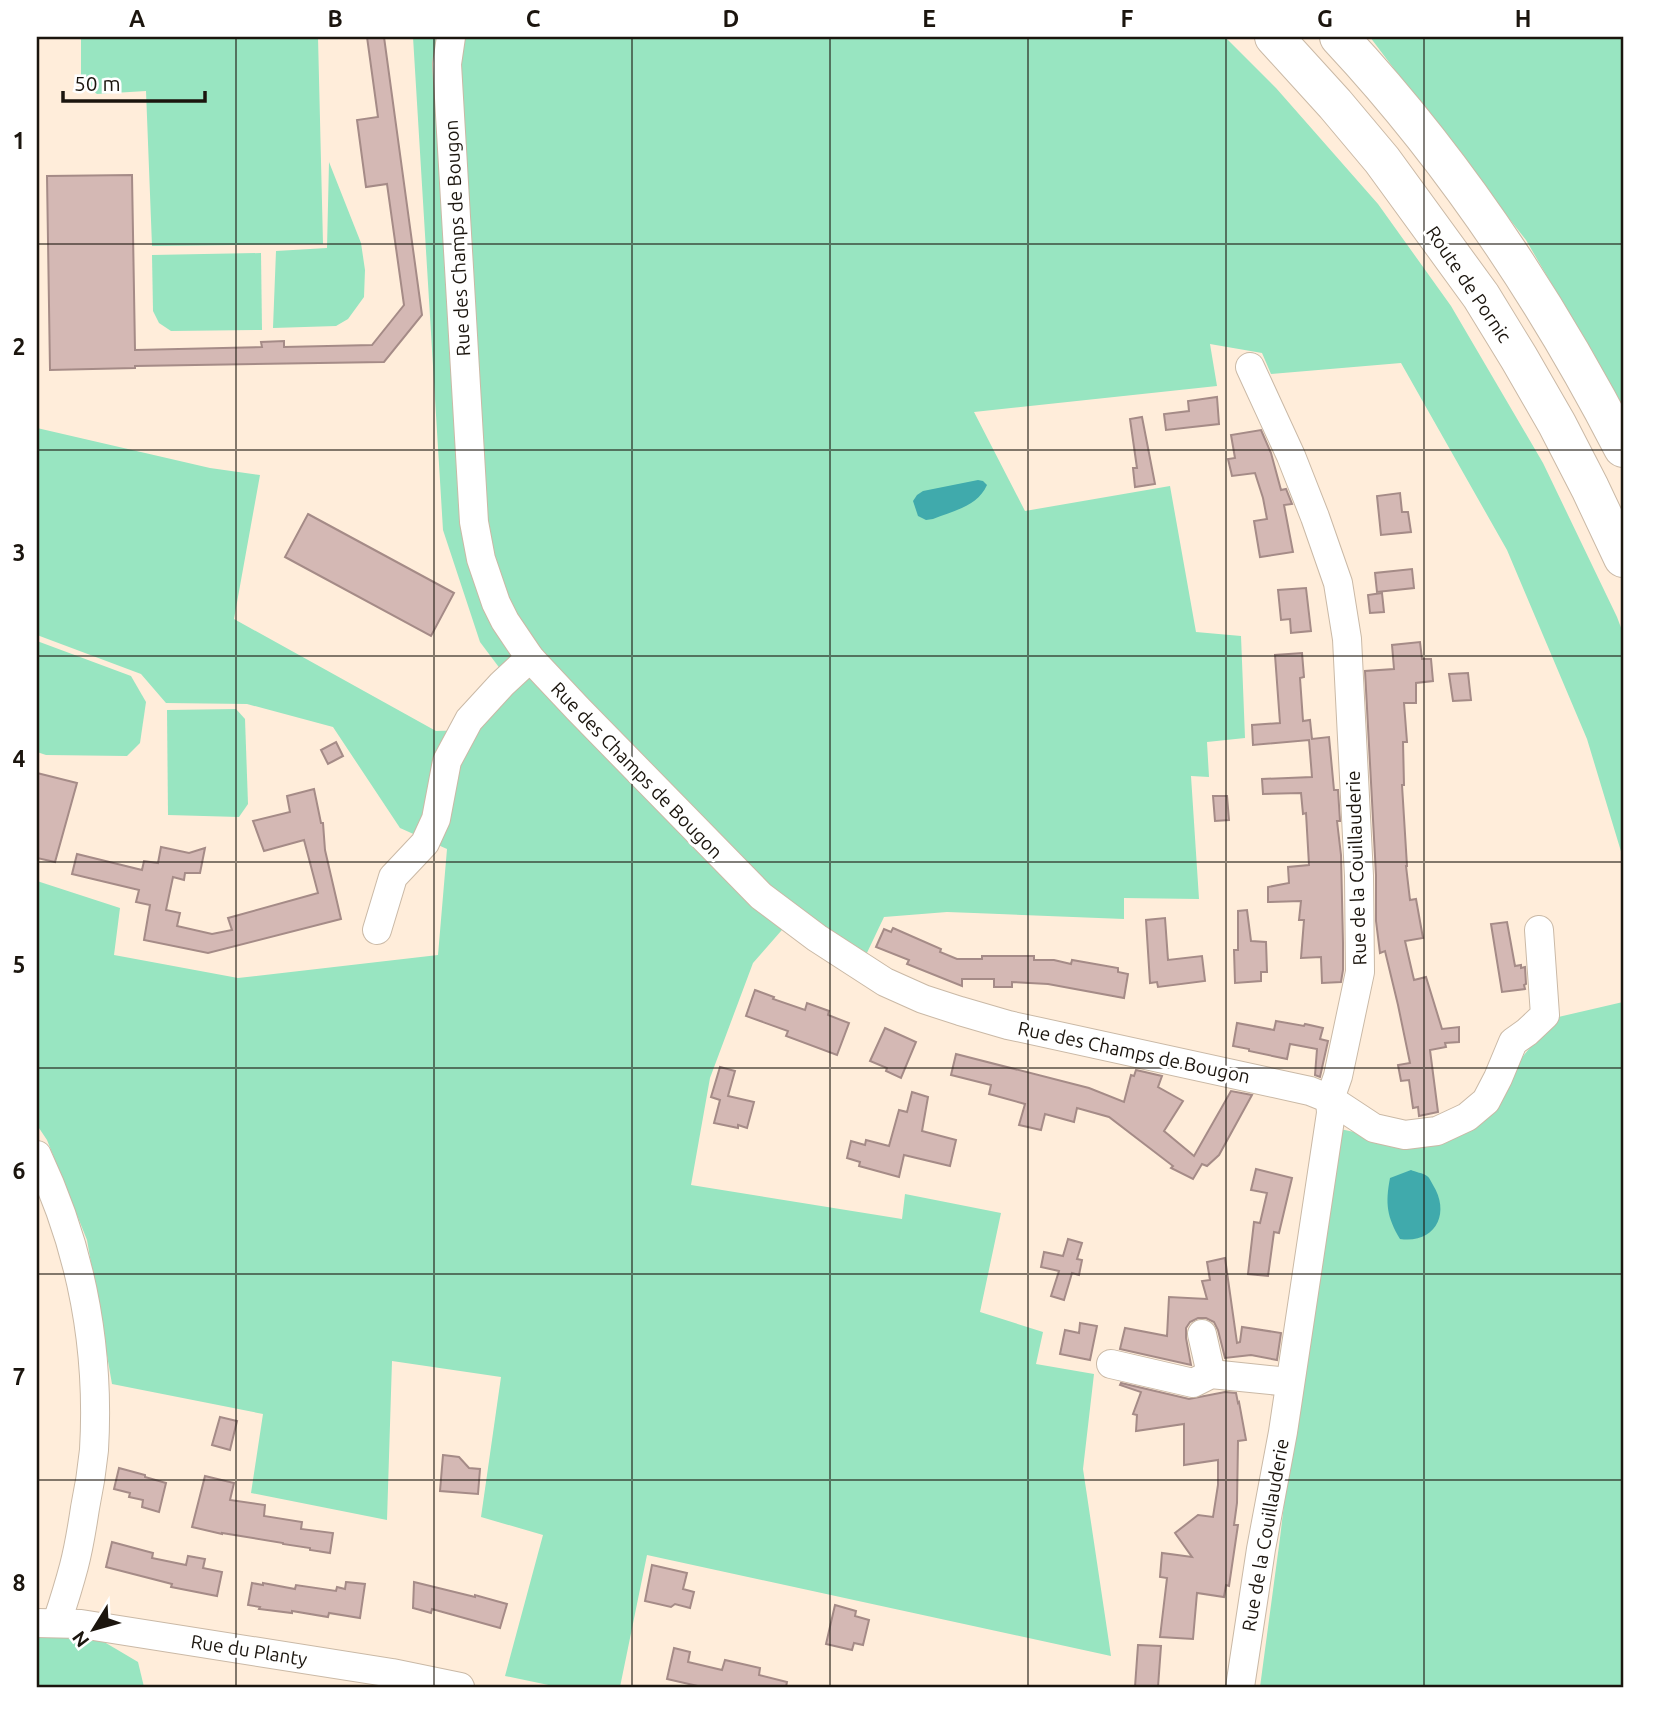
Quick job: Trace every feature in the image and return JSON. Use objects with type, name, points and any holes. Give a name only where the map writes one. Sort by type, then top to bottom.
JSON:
[{"type":"highway","points":[[1248,37],[1269,56],[1349,146],[1382,160]]},
{"type":"highway","name":"Route de Pornic","points":[[1274,37],[1382,160],[1480,296],[1563,435],[1623,558]]},
{"type":"highway","points":[[1339,37],[1402,109],[1480,212],[1563,340],[1623,448]]},
{"type":"street","name":"Rue des Champs de Bougon","points":[[451,37],[447,64],[474,522],[481,559],[496,603],[516,640],[530,658],[761,896],[817,938],[885,982],[923,999],[1008,1025],[1310,1091],[1330,1099],[1374,1128],[1405,1135],[1437,1131],[1466,1117],[1486,1101],[1513,1042],[1545,1015],[1539,930]]},
{"type":"street","name":"Rue de la Couillauderie","points":[[1240,1687],[1261,1549],[1283,1432],[1331,1113],[1330,1099],[1338,1076],[1360,972],[1359,876],[1347,639],[1338,583],[1291,456],[1250,366]]},
{"type":"street","points":[[377,930],[393,877],[425,843],[436,819],[447,761],[470,720],[530,658]]},
{"type":"street","points":[[37,1155],[57,1199],[79,1269],[89,1321],[95,1387],[94,1451],[75,1564],[47,1622]]},
{"type":"street","points":[[1202,1334],[1211,1374]]},
{"type":"street","points":[[1111,1364],[1193,1383],[1211,1374],[1289,1382]]},
{"type":"street","name":"Rue du Planty","points":[[47,1622],[81,1624],[392,1673],[460,1687]]},
{"type":"green space","points":[[81,37],[318,37],[323,244],[152,246],[146,91],[97,94],[81,82]]},
{"type":"green space","points":[[413,37],[1225,37],[1276,88],[1378,204],[1451,306],[1543,463],[1617,617],[1623,633],[1623,858],[1587,739],[1507,550],[1401,363],[1271,374],[1262,353],[1210,344],[1217,386],[974,412],[1025,511],[1170,486],[1196,632],[1241,636],[1245,738],[1207,742],[1209,777],[1191,776],[1199,899],[1124,898],[1124,919],[947,912],[884,917],[865,957],[795,915],[753,963],[710,1078],[691,1185],[902,1219],[905,1194],[1001,1213],[980,1312],[1043,1332],[1036,1364],[1094,1374],[1083,1469],[1111,1656],[647,1555],[620,1687],[558,1687],[505,1676],[543,1535],[481,1517],[501,1377],[392,1361],[387,1520],[251,1493],[263,1414],[112,1384],[87,1240],[47,1140],[37,1125],[37,881],[120,908],[114,955],[238,978],[438,955],[447,849],[400,828],[333,727],[247,704],[166,703],[141,674],[37,635],[37,428],[210,468],[260,475],[234,619],[436,731],[471,730],[516,690],[480,642],[443,530]]},
{"type":"green space","points":[[1370,37],[1623,37],[1623,407],[1526,240]]},
{"type":"green space","points":[[329,162],[361,243],[365,270],[364,297],[348,319],[336,326],[273,328],[276,251],[327,248]]},
{"type":"green space","points":[[261,253],[262,330],[171,331],[159,323],[153,311],[152,255]]},
{"type":"green space","points":[[37,641],[131,676],[146,702],[140,743],[127,756],[46,755],[37,752]]},
{"type":"green space","points":[[236,709],[245,719],[248,804],[239,817],[168,815],[167,710]]},
{"type":"green space","points":[[1623,1002],[1623,1687],[1260,1687],[1291,1446],[1340,1129],[1411,1144],[1520,1060],[1554,1018]]},
{"type":"green space","points":[[37,1633],[89,1633],[138,1662],[144,1687],[37,1687]]},
{"type":"water","points":[[978,480],[987,485],[971,503],[933,519],[926,520],[918,516],[913,501],[923,491]]},
{"type":"water","points":[[1411,1170],[1430,1179],[1438,1196],[1440,1216],[1431,1232],[1422,1237],[1400,1239],[1388,1210],[1388,1187],[1390,1178]]},
{"type":"building","points":[[367,37],[384,37],[422,315],[384,362],[50,370],[47,176],[132,175],[135,350],[262,347],[261,342],[284,341],[284,347],[372,345],[404,305],[387,184],[366,187],[357,120],[378,117]]},
{"type":"building","points":[[1217,397],[1219,424],[1166,430],[1164,414],[1189,411],[1188,401]]},
{"type":"building","points":[[1142,417],[1155,484],[1135,487],[1133,468],[1137,468],[1130,419]]},
{"type":"building","points":[[1261,430],[1271,453],[1281,490],[1286,489],[1292,504],[1284,505],[1293,552],[1260,557],[1254,521],[1267,519],[1255,473],[1232,476],[1228,459],[1235,458],[1231,435]]},
{"type":"building","points":[[1400,493],[1402,512],[1408,512],[1411,532],[1381,535],[1377,496]]},
{"type":"building","points":[[308,514],[454,593],[431,636],[285,557]]},
{"type":"building","points":[[1412,569],[1414,588],[1377,592],[1375,573]]},
{"type":"building","points":[[1306,588],[1311,631],[1291,633],[1290,619],[1281,620],[1278,590]]},
{"type":"building","points":[[1382,593],[1384,612],[1370,613],[1368,595]]},
{"type":"building","points":[[1420,642],[1422,659],[1431,659],[1433,681],[1416,683],[1416,703],[1404,703],[1407,742],[1403,742],[1402,785],[1410,900],[1416,899],[1423,938],[1405,941],[1414,980],[1426,977],[1442,1029],[1459,1027],[1459,1042],[1445,1043],[1446,1047],[1430,1050],[1438,1112],[1419,1116],[1418,1107],[1413,1108],[1409,1080],[1401,1081],[1398,1065],[1410,1063],[1385,951],[1380,953],[1376,921],[1365,671],[1394,669],[1392,645]]},
{"type":"building","points":[[1302,653],[1304,677],[1300,678],[1303,721],[1310,720],[1312,739],[1329,737],[1334,790],[1338,790],[1343,943],[1341,982],[1322,983],[1321,957],[1301,958],[1304,920],[1299,920],[1301,901],[1268,902],[1268,887],[1289,883],[1288,867],[1309,865],[1306,813],[1303,814],[1301,793],[1263,794],[1262,779],[1312,777],[1309,740],[1253,745],[1252,725],[1280,723],[1275,655]]},
{"type":"building","points":[[1468,673],[1471,700],[1453,701],[1449,674]]},
{"type":"building","points":[[336,742],[343,756],[328,764],[321,750]]},
{"type":"building","points":[[37,773],[77,783],[55,862],[37,858]]},
{"type":"building","points":[[314,789],[341,919],[208,953],[144,940],[150,905],[136,902],[139,890],[72,874],[77,854],[142,870],[144,861],[158,863],[161,847],[189,853],[205,848],[200,873],[185,873],[184,880],[173,877],[166,910],[180,913],[177,926],[212,934],[232,930],[228,918],[318,893],[304,840],[264,851],[253,821],[290,812],[287,796]]},
{"type":"building","points":[[1213,796],[1227,796],[1229,820],[1215,821]]},
{"type":"building","points":[[1247,910],[1251,941],[1266,942],[1267,972],[1261,972],[1261,981],[1235,983],[1234,950],[1238,950],[1238,911]]},
{"type":"building","points":[[1165,918],[1168,960],[1202,956],[1205,981],[1158,987],[1157,982],[1150,983],[1146,920]]},
{"type":"building","points":[[1507,922],[1515,966],[1525,967],[1526,984],[1525,989],[1502,992],[1491,924]]},
{"type":"building","points":[[893,928],[957,959],[1034,956],[1034,960],[1054,960],[1071,964],[1072,960],[1118,968],[1118,972],[1128,974],[1124,998],[1048,984],[1012,982],[1012,987],[994,987],[994,979],[962,979],[962,986],[907,964],[909,960],[876,947],[884,929],[891,932]]},
{"type":"building","points":[[755,990],[805,1010],[807,1003],[829,1011],[828,1015],[849,1023],[837,1055],[786,1036],[788,1031],[746,1016]]},
{"type":"building","points":[[1276,1021],[1323,1028],[1320,1039],[1328,1041],[1320,1077],[1315,1075],[1317,1049],[1290,1044],[1287,1059],[1233,1046],[1237,1023],[1274,1030]]},
{"type":"building","points":[[885,1028],[916,1042],[901,1078],[870,1061]]},
{"type":"building","points":[[956,1054],[1089,1088],[1124,1102],[1131,1075],[1134,1076],[1136,1070],[1162,1076],[1158,1087],[1183,1101],[1164,1131],[1194,1156],[1231,1091],[1252,1095],[1219,1155],[1207,1166],[1202,1164],[1193,1179],[1171,1168],[1173,1166],[1109,1117],[1077,1108],[1074,1122],[1045,1114],[1041,1130],[1019,1125],[1025,1104],[989,1094],[991,1085],[951,1075]]},
{"type":"building","points":[[720,1067],[735,1071],[728,1096],[754,1102],[747,1128],[714,1123],[720,1100],[711,1097]]},
{"type":"building","points":[[912,1092],[928,1097],[922,1131],[956,1140],[950,1166],[904,1155],[899,1177],[859,1166],[860,1162],[847,1158],[851,1141],[865,1145],[866,1140],[889,1146],[899,1110],[907,1112]]},
{"type":"building","points":[[1256,1169],[1292,1178],[1279,1233],[1274,1232],[1268,1276],[1248,1274],[1254,1222],[1260,1223],[1267,1193],[1251,1190]]},
{"type":"building","points":[[1068,1239],[1082,1243],[1077,1259],[1082,1260],[1079,1275],[1072,1273],[1064,1300],[1051,1296],[1059,1271],[1041,1267],[1044,1252],[1063,1256]]},
{"type":"building","points":[[1225,1258],[1237,1343],[1240,1342],[1242,1327],[1281,1333],[1277,1360],[1251,1355],[1225,1358],[1218,1330],[1214,1322],[1206,1318],[1190,1322],[1186,1328],[1191,1365],[1120,1349],[1125,1328],[1167,1336],[1169,1297],[1207,1299],[1202,1281],[1210,1280],[1207,1262]]},
{"type":"building","points":[[1080,1323],[1097,1326],[1090,1360],[1060,1354],[1065,1330],[1079,1333]]},
{"type":"building","points":[[1121,1383],[1189,1399],[1225,1392],[1236,1393],[1239,1402],[1246,1440],[1238,1441],[1234,1525],[1238,1525],[1229,1586],[1226,1585],[1224,1597],[1197,1593],[1193,1639],[1160,1637],[1167,1578],[1160,1577],[1162,1553],[1192,1557],[1175,1533],[1198,1515],[1213,1517],[1218,1485],[1218,1460],[1184,1465],[1184,1424],[1136,1431],[1137,1415],[1133,1414],[1141,1392],[1120,1385]]},
{"type":"building","points":[[220,1417],[237,1421],[230,1450],[212,1445]]},
{"type":"building","points":[[443,1455],[459,1457],[469,1468],[480,1469],[478,1494],[440,1491]]},
{"type":"building","points":[[119,1468],[166,1483],[159,1512],[142,1507],[143,1500],[129,1497],[130,1493],[114,1489]]},
{"type":"building","points":[[205,1476],[234,1483],[230,1500],[265,1505],[264,1516],[302,1522],[301,1529],[333,1533],[330,1553],[192,1527]]},
{"type":"building","points":[[112,1542],[153,1553],[152,1558],[186,1565],[188,1556],[205,1559],[203,1568],[222,1572],[217,1596],[171,1587],[172,1584],[106,1567]]},
{"type":"building","points":[[652,1565],[687,1573],[683,1589],[694,1592],[690,1608],[645,1601]]},
{"type":"building","points":[[346,1582],[365,1584],[360,1618],[329,1613],[328,1617],[292,1613],[248,1605],[252,1583],[295,1589],[296,1585],[336,1591],[337,1587],[345,1589]]},
{"type":"building","points":[[414,1582],[507,1604],[500,1628],[432,1609],[431,1613],[413,1608]]},
{"type":"building","points":[[835,1605],[856,1611],[855,1616],[869,1620],[863,1645],[854,1643],[852,1650],[826,1644]]},
{"type":"building","points":[[1138,1645],[1161,1646],[1158,1687],[1135,1687]]},
{"type":"building","points":[[674,1648],[690,1652],[688,1662],[722,1670],[725,1660],[760,1668],[759,1675],[787,1682],[786,1687],[702,1687],[667,1679]]}]
